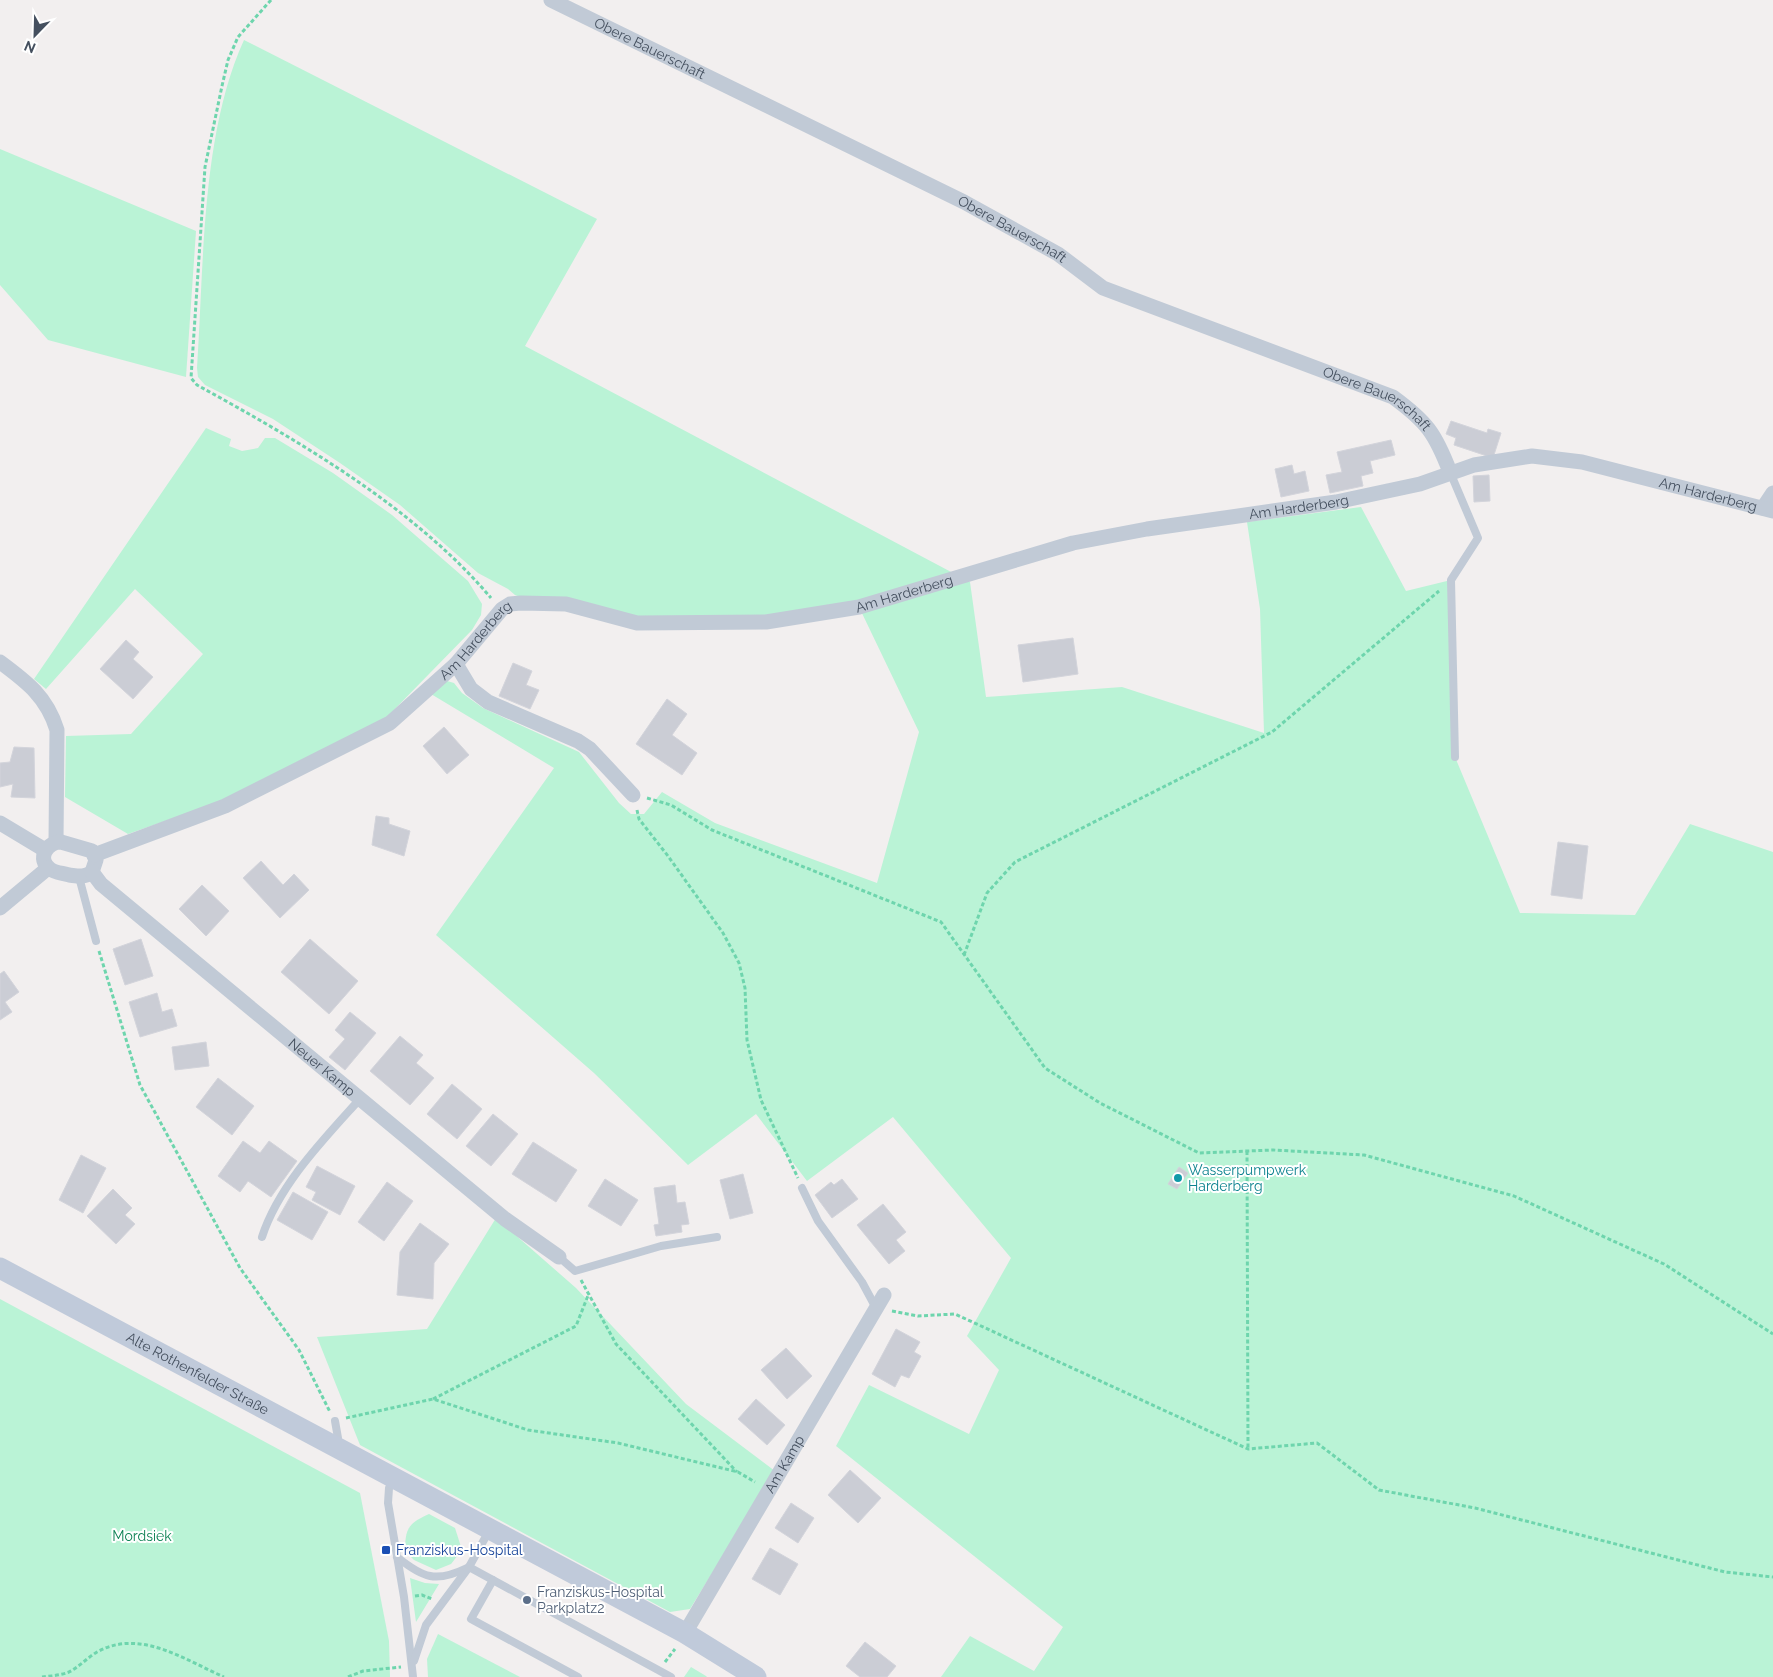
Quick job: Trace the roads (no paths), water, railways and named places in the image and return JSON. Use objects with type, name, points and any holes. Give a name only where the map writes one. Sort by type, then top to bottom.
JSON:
[{"type":"street","name":"Obere Bauerschaft","points":[[551,0],[964,202],[1058,254],[1102,288],[1393,397],[1416,413],[1438,439],[1450,472]]},
{"type":"street","name":"Am Harderberg","points":[[94,855],[225,806],[390,722],[456,664],[502,609],[510,604],[566,604],[637,623],[766,622],[859,607],[1072,543],[1147,529],[1336,502],[1420,484],[1450,472],[1497,460],[1542,457],[1582,462],[1768,510]]},
{"type":"street","points":[[1768,510],[1773,493]]},
{"type":"street","points":[[0,662],[30,684],[42,697],[52,713],[58,730],[51,846],[44,859],[48,868],[56,872],[85,874],[96,864],[94,855],[83,847],[51,846],[0,823]]},
{"type":"street","points":[[456,664],[478,695],[488,702],[578,741],[590,749],[633,795]]},
{"type":"street","points":[[0,908],[48,868]]},
{"type":"street","name":"Neuer Kamp","points":[[85,874],[101,884],[359,1100],[505,1219],[559,1257]]},
{"type":"street","name":"Alte Rothenfelder Straße","points":[[0,1268],[490,1528],[682,1638],[756,1677]]},
{"type":"street","name":"Am Kamp","points":[[682,1638],[880,1302]]},
{"type":"lane","points":[[1450,472],[1478,538],[1451,580],[1455,758]]},
{"type":"lane","points":[[85,874],[96,941]]},
{"type":"lane","points":[[262,1237],[276,1205],[322,1141],[359,1100]]},
{"type":"lane","points":[[802,1188],[818,1221],[862,1282],[880,1302]]},
{"type":"lane","points":[[559,1257],[575,1271],[661,1246],[717,1237]]},
{"type":"lane","points":[[335,1421],[338,1438],[336,1447]]},
{"type":"lane","points":[[395,1477],[389,1488],[388,1503],[404,1597],[412,1677]]},
{"type":"lane","points":[[412,1665],[426,1625],[440,1603],[469,1567],[490,1528]]},
{"type":"lane","points":[[397,1557],[411,1568],[431,1577],[451,1576],[469,1567]]},
{"type":"lane","points":[[469,1567],[671,1677]]},
{"type":"lane","points":[[493,1580],[471,1619],[578,1677]]},
{"type":"place","name":"Wasserpumpwerk Harderberg","points":[[1178,1178]]},
{"type":"place","name":"Franziskus-Hospital","points":[[386,1550]]},
{"type":"place","name":"Franziskus-Hospital Parkplatz2","points":[[527,1600]]},
{"type":"park label","name":"Mordsiek","points":[[142,1536]]}]
